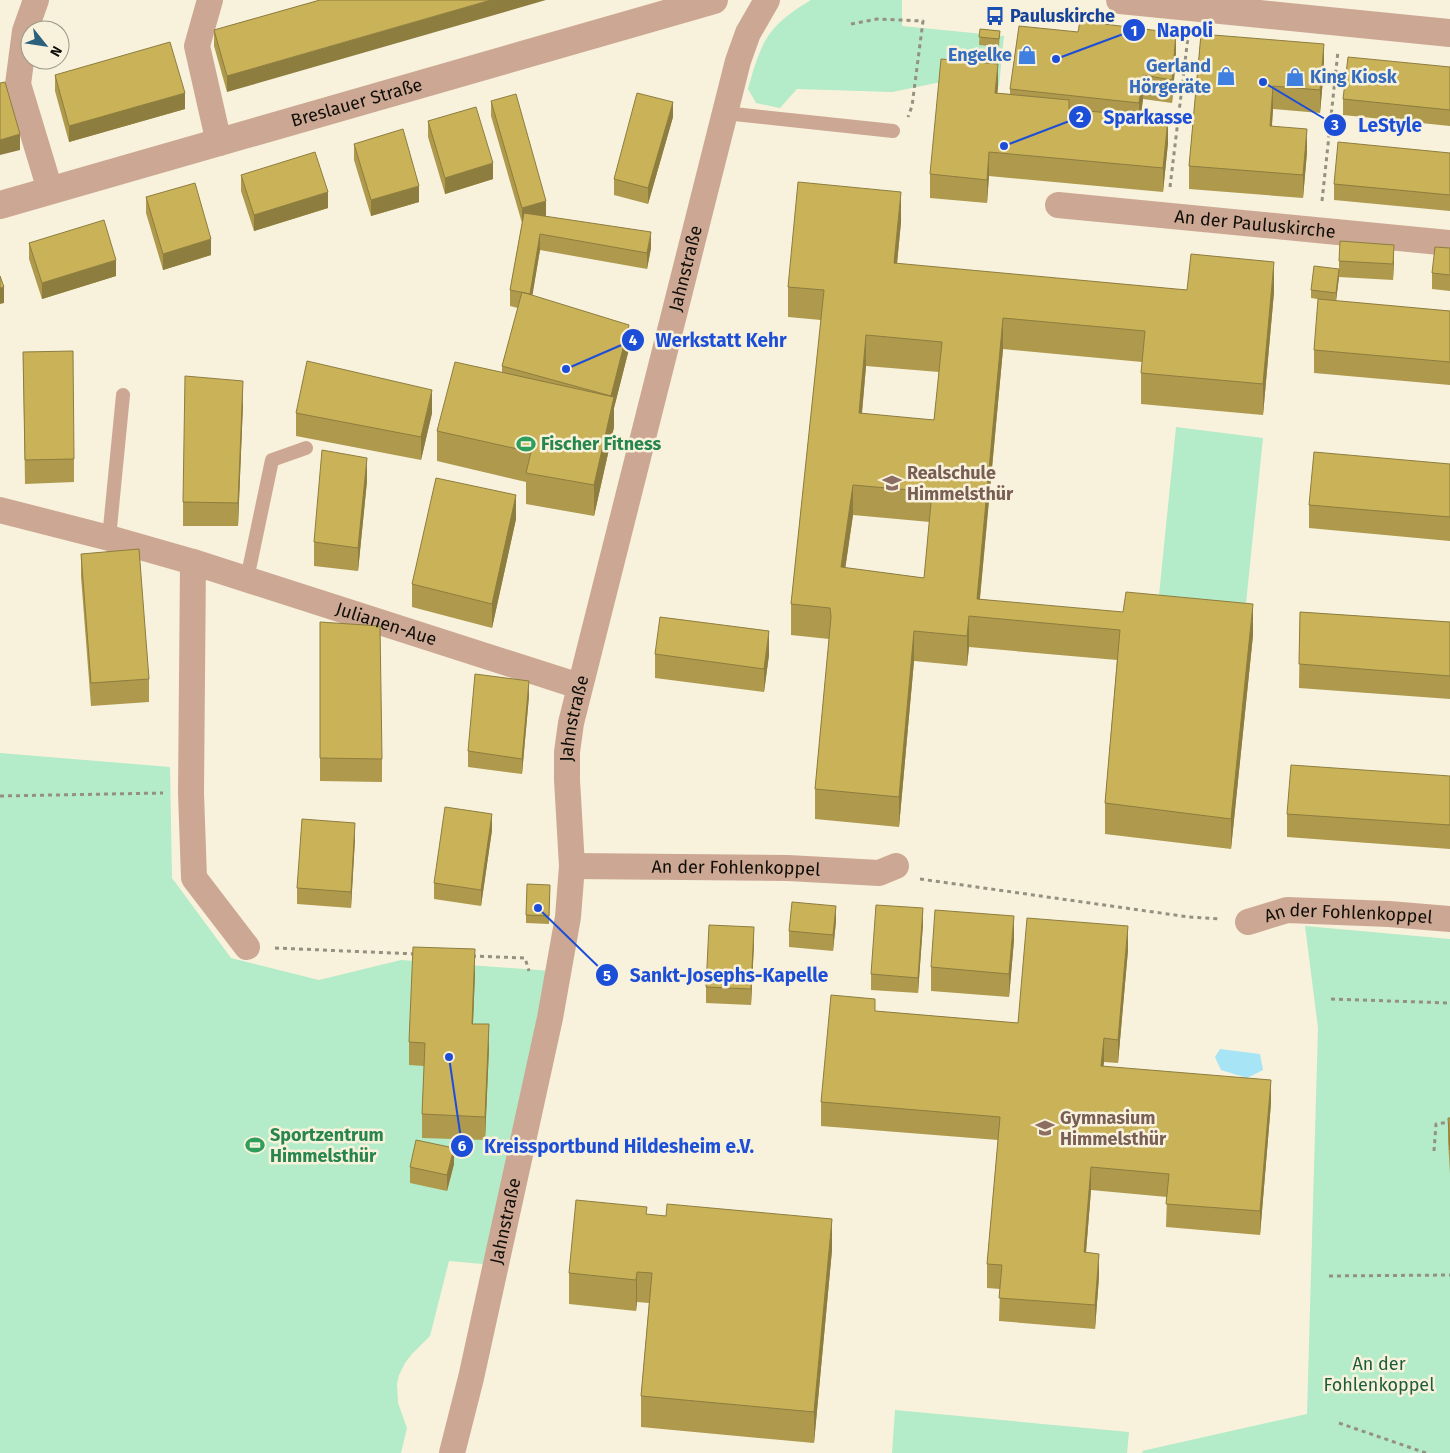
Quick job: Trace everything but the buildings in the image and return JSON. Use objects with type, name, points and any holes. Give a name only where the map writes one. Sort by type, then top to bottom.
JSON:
[{"type":"street","points":[[36,0],[26,31],[18,84],[50,190]]},
{"type":"street","points":[[210,0],[197,46],[218,143]]},
{"type":"street","name":"Breslauer Straße","points":[[0,205],[714,0]]},
{"type":"street","name":"Jahnstraße","points":[[452,1453],[471,1378],[552,1009],[568,917],[572,866],[567,752],[579,686],[743,44],[767,0]]},
{"type":"street","points":[[1120,0],[1450,33]]},
{"type":"street","name":"An der Pauluskirche","points":[[1058,204],[1450,243]]},
{"type":"street","name":"Julianen-Aue","points":[[0,510],[193,562],[579,686]]},
{"type":"street","points":[[193,562],[191,793],[194,878],[247,947]]},
{"type":"street","name":"An der Fohlenkoppel","points":[[572,866],[888,870]]},
{"type":"street","name":"An der Fohlenkoppel","points":[[1248,922],[1287,910],[1389,914],[1450,919]]},
{"type":"lane","points":[[725,113],[893,131]]},
{"type":"lane","points":[[109,538],[123,395]]},
{"type":"lane","points":[[247,579],[272,460],[306,448]]},
{"type":"path","points":[[1167,215],[1192,6]]},
{"type":"path","points":[[851,24],[877,19],[924,21],[912,106],[907,118],[893,131]]},
{"type":"path","points":[[1319,229],[1341,22]]},
{"type":"path","points":[[0,796],[191,793]]},
{"type":"path","points":[[888,870],[1189,917],[1219,918]]},
{"type":"path","points":[[247,947],[426,954]]},
{"type":"path","points":[[465,956],[525,958]]},
{"type":"path","points":[[1331,1000],[1450,1002]]},
{"type":"path","points":[[1434,1151],[1436,1124],[1450,1122]]},
{"type":"path","points":[[1329,1276],[1450,1275]]},
{"type":"path","points":[[1340,1423],[1426,1453]]},
{"type":"green space","points":[[811,0],[902,0],[902,26],[1004,36],[999,86],[941,82],[892,92],[797,89],[780,108],[756,103],[748,89],[762,47],[775,27],[784,18]]},
{"type":"green space","points":[[1176,427],[1263,438],[1245,613],[1158,605]]},
{"type":"green space","name":"Sportzentrum Himmelsthür","points":[[0,753],[170,767],[172,878],[231,958],[319,980],[401,960],[551,971],[483,1264],[449,1261],[430,1336],[412,1354],[399,1375],[397,1384],[398,1403],[407,1428],[401,1453],[0,1453]]},
{"type":"green space","name":"An der Fohlenkoppel","points":[[1305,926],[1450,939],[1450,1453],[1143,1453],[1142,1451],[1307,1414],[1318,1028]]},
{"type":"green space","points":[[895,1410],[1129,1432],[1127,1453],[892,1453]]},
{"type":"water","points":[[1220,1049],[1260,1054],[1263,1070],[1247,1078],[1221,1070],[1215,1057]]},
{"type":"place","name":"Pauluskirche","points":[[995,16]]},
{"type":"place","name":"Engelke","points":[[1027,55]]},
{"type":"place","name":"Napoli","points":[[1056,59]]},
{"type":"place","name":"Gerland Hörgeräte","points":[[1226,76]]},
{"type":"place","name":"King Kiosk","points":[[1295,77]]},
{"type":"place","name":"LeStyle","points":[[1263,82]]},
{"type":"place","name":"Sparkasse","points":[[1004,146]]},
{"type":"place","name":"Werkstatt Kehr","points":[[566,369]]},
{"type":"place","name":"Fischer Fitness","points":[[526,444]]},
{"type":"place","name":"Realschule Himmelsthür","points":[[892,483]]},
{"type":"place","name":"Sankt-Josephs-Kapelle","points":[[538,908]]},
{"type":"place","name":"Kreissportbund Hildesheim e.V.","points":[[449,1057]]},
{"type":"place","name":"Gymnasium Himmelsthür","points":[[1045,1128]]},
{"type":"place","name":"Sportzentrum Himmelsthür","points":[[255,1145]]}]
